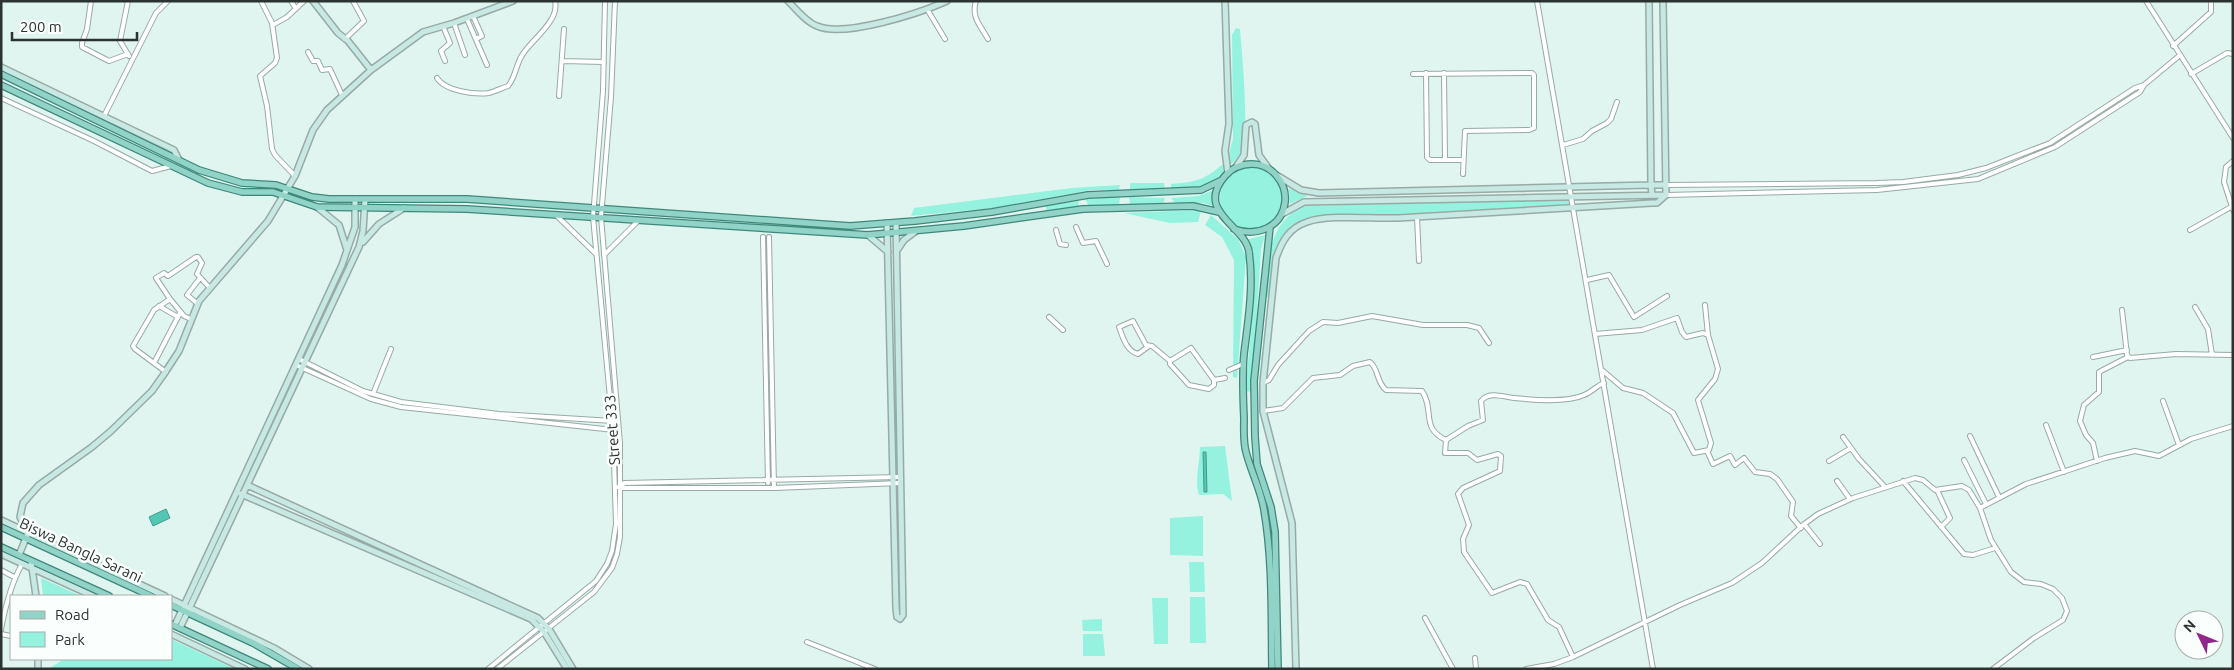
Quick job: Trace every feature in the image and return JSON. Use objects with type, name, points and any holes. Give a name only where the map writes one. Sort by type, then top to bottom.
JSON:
[{"type":"main road","points":[[1,74],[179,160],[219,177],[242,183],[271,184],[320,198],[365,200],[467,199],[850,226],[896,223],[992,212],[1088,195],[1123,195],[1201,190],[1222,180]]},
{"type":"main road","points":[[1,85],[220,188],[242,192],[273,192],[317,207],[467,209],[868,235],[1083,209],[1193,206],[1219,212]]},
{"type":"main road","points":[[1234,229],[1252,233],[1270,227],[1282,214],[1285,190],[1277,176],[1269,169],[1252,164],[1235,168],[1222,180],[1216,196],[1219,212],[1228,224],[1245,239],[1249,249],[1251,264],[1243,364],[1244,442],[1264,509],[1267,534],[1272,669]]},
{"type":"main road","points":[[1270,227],[1254,381],[1255,437],[1257,464],[1271,507],[1275,532],[1278,669]]},
{"type":"main road","name":"Biswa Bangla Sarani","points":[[1,527],[27,536],[149,595]]},
{"type":"main road","name":"Biswa Bangla Sarani","points":[[1,547],[107,595]]},
{"type":"main road","points":[[172,605],[186,609],[266,650],[298,669]]},
{"type":"main road","points":[[176,626],[268,669]]},
{"type":"street","points":[[91,1],[88,29],[82,46],[94,55],[109,61],[128,54]]},
{"type":"street","points":[[128,1],[120,41],[132,59]]},
{"type":"street","points":[[104,116],[156,13],[168,1]]},
{"type":"street","points":[[261,1],[273,25],[277,60],[261,74],[260,78],[267,106],[272,149],[275,155],[295,176]]},
{"type":"street","points":[[291,1],[296,9]]},
{"type":"street","points":[[273,25],[287,18],[304,1]]},
{"type":"street","points":[[313,1],[371,70]]},
{"type":"street","points":[[345,39],[364,22],[353,1]]},
{"type":"street","points":[[19,555],[27,536],[20,517],[23,503],[30,494],[111,431],[152,391],[179,351],[198,304],[209,287],[256,236],[295,176],[313,130],[327,110],[371,70],[423,32],[467,19],[513,1]]},
{"type":"street","points":[[437,78],[446,87],[477,93],[488,93],[508,86],[523,53],[541,33],[556,11],[555,1]]},
{"type":"street","name":"Street 333","points":[[497,669],[596,581],[607,564],[614,540],[619,488],[593,217],[603,91],[605,1]]},
{"type":"street","name":"Street 333","points":[[488,669],[594,592],[612,568],[620,536],[618,422],[601,218],[611,96],[615,1]]},
{"type":"street","points":[[788,1],[814,24],[835,29],[873,25],[927,10],[947,1]]},
{"type":"street","points":[[976,1],[973,12],[974,18],[988,39]]},
{"type":"street","points":[[1225,1],[1228,124],[1225,151],[1228,173]]},
{"type":"street","points":[[1537,1],[1587,280],[1653,669]]},
{"type":"street","points":[[1649,1],[1652,195]]},
{"type":"street","points":[[1296,669],[1292,522],[1263,411],[1263,383],[1271,302],[1276,258],[1281,243],[1289,232],[1308,221],[1417,217],[1658,203],[1666,195],[1663,1]]},
{"type":"street","points":[[2146,1],[2179,56],[2233,138]]},
{"type":"street","points":[[2173,46],[2211,12],[2211,1]]},
{"type":"street","points":[[927,10],[945,39]]},
{"type":"street","points":[[474,16],[482,36],[476,39]]},
{"type":"street","points":[[467,19],[487,65]]},
{"type":"street","points":[[454,23],[465,54]]},
{"type":"street","points":[[443,26],[450,43],[440,51],[445,61]]},
{"type":"street","points":[[560,96],[564,29]]},
{"type":"street","points":[[308,52],[313,61],[318,61],[322,70],[330,69],[342,95]]},
{"type":"street","points":[[2191,74],[2227,53],[2233,54]]},
{"type":"street","points":[[1282,214],[1304,202],[1877,190],[1978,179],[2055,147],[2140,92],[2144,85],[2179,56]]},
{"type":"street","points":[[562,61],[604,62]]},
{"type":"street","points":[[1,67],[174,150],[179,160]]},
{"type":"street","points":[[1426,73],[1427,158],[1430,160],[1463,160]]},
{"type":"street","points":[[1444,73],[1445,160]]},
{"type":"street","points":[[1413,74],[1532,73],[1534,76],[1534,128],[1529,130],[1464,131],[1463,174]]},
{"type":"street","points":[[1277,176],[1300,190],[1319,193],[1903,182],[1958,175],[1986,168],[2050,143],[2135,88],[2144,85]]},
{"type":"street","points":[[1,98],[94,141],[152,171],[171,166]]},
{"type":"street","points":[[1563,145],[1583,139],[1592,131],[1607,124],[1617,102]]},
{"type":"street","points":[[1235,168],[1244,155],[1246,125],[1252,122],[1255,124],[1259,155],[1269,169]]},
{"type":"street","points":[[2190,230],[2232,209],[2224,182],[2226,167],[2233,161]]},
{"type":"street","points":[[186,609],[241,483],[347,251],[355,227],[355,199]]},
{"type":"street","points":[[176,626],[244,495],[359,247],[363,231],[365,200]]},
{"type":"street","points":[[317,207],[340,225],[347,251]]},
{"type":"street","points":[[359,247],[379,224],[404,208]]},
{"type":"street","points":[[556,214],[596,254]]},
{"type":"street","points":[[1417,217],[1419,261]]},
{"type":"street","points":[[604,255],[639,220]]},
{"type":"street","points":[[887,223],[892,477],[897,616],[900,619],[903,615],[898,250],[896,223]]},
{"type":"street","points":[[1076,227],[1083,242],[1096,242],[1107,264]]},
{"type":"street","points":[[898,250],[904,240],[917,230]]},
{"type":"street","points":[[1056,230],[1060,244],[1066,245]]},
{"type":"street","points":[[868,235],[888,253]]},
{"type":"street","points":[[763,237],[768,487]]},
{"type":"street","points":[[769,237],[774,488]]},
{"type":"street","points":[[179,315],[156,278],[163,274],[168,276],[192,259],[198,257],[202,262],[197,272],[209,287]]},
{"type":"street","points":[[1587,280],[1609,275],[1634,317],[1667,296]]},
{"type":"street","points":[[198,304],[187,294],[200,278]]},
{"type":"street","points":[[166,372],[133,347],[154,310],[170,299]]},
{"type":"street","points":[[1262,301],[1271,302]]},
{"type":"street","points":[[159,306],[192,319]]},
{"type":"street","points":[[1602,370],[1623,388],[1643,394],[1670,410],[1678,419],[1692,451],[1697,453],[1707,451],[1712,443],[1698,400],[1715,379],[1718,369],[1708,335],[1705,306]]},
{"type":"street","points":[[2195,307],[2208,329],[2212,355]]},
{"type":"street","points":[[2122,310],[2128,357]]},
{"type":"street","points":[[154,363],[179,315]]},
{"type":"street","points":[[1263,383],[1269,380],[1280,363],[1309,331],[1323,322],[1338,323],[1372,316],[1423,325],[1467,325],[1479,328],[1489,343]]},
{"type":"street","points":[[1049,317],[1063,330]]},
{"type":"street","points":[[1595,334],[1642,330],[1677,318],[1686,337],[1703,333],[1708,335]]},
{"type":"street","points":[[1149,346],[1138,354],[1134,354],[1128,348],[1119,327],[1132,321],[1146,345],[1149,346],[1170,361],[1170,364],[1189,385],[1209,389],[1214,385],[1214,380],[1191,348],[1170,361]]},
{"type":"street","points":[[373,394],[391,349]]},
{"type":"street","points":[[2092,357],[2127,350]]},
{"type":"street","points":[[2097,461],[2093,443],[2086,435],[2080,421],[2084,405],[2099,392],[2099,372],[2128,357],[2233,355]]},
{"type":"street","points":[[297,362],[373,394],[402,402],[490,413],[618,422]]},
{"type":"street","points":[[1263,411],[1283,408],[1313,378],[1340,375],[1350,368],[1370,362],[1374,366],[1380,384],[1386,390],[1422,391],[1425,397],[1431,430],[1436,436],[1446,440]]},
{"type":"street","points":[[1229,370],[1243,364]]},
{"type":"street","points":[[304,365],[371,400],[401,407],[618,430]]},
{"type":"street","points":[[1214,380],[1225,378]]},
{"type":"street","points":[[1446,440],[1468,426],[1483,420],[1482,401],[1486,396],[1494,395],[1537,400],[1572,398],[1583,396],[1604,383]]},
{"type":"street","points":[[2163,401],[2179,445]]},
{"type":"street","points":[[2046,425],[2064,472]]},
{"type":"street","points":[[1980,508],[2026,484],[2135,451],[2159,456],[2198,436],[2233,426]]},
{"type":"street","points":[[1970,436],[1998,497]]},
{"type":"street","points":[[1844,437],[1851,448],[1885,487]]},
{"type":"street","points":[[1446,440],[1445,451],[1447,454],[1468,453],[1477,460],[1498,454],[1501,456],[1500,471],[1463,488],[1458,494],[1469,524],[1463,539],[1464,552],[1492,593],[1520,582],[1527,584],[1548,620],[1559,628],[1573,657]]},
{"type":"street","points":[[1829,460],[1851,448]]},
{"type":"street","points":[[1707,451],[1713,464],[1730,456],[1735,465],[1744,458],[1755,472],[1774,476],[1791,497],[1794,504],[1791,516],[1820,544]]},
{"type":"street","points":[[1964,460],[1986,504]]},
{"type":"street","points":[[619,488],[624,483],[768,482],[892,477],[900,480]]},
{"type":"street","points":[[1526,669],[1554,664],[1573,657],[1732,582],[1772,555],[1802,526],[1818,514],[1850,499],[1885,487],[1920,478],[1937,490],[1950,518],[1941,527]]},
{"type":"street","points":[[619,488],[774,488],[893,484],[900,480]]},
{"type":"street","points":[[1837,481],[1850,499]]},
{"type":"street","points":[[1903,481],[1964,554],[1968,556],[1996,548]]},
{"type":"street","points":[[241,483],[538,618],[567,669]]},
{"type":"street","points":[[1937,490],[1964,486],[1980,508],[1996,548],[2015,576],[2024,582],[2041,584],[2053,589],[2062,598],[2067,611],[2064,620],[2034,638],[1993,669]]},
{"type":"street","points":[[237,492],[531,619],[544,628],[573,669]]},
{"type":"street","points":[[1,520],[27,536],[163,595]]},
{"type":"street","points":[[1,554],[32,570],[90,595]]},
{"type":"street","points":[[31,561],[36,595]]},
{"type":"street","points":[[1,630],[14,577],[22,564]]},
{"type":"street","points":[[1,570],[14,577]]},
{"type":"street","points":[[172,600],[186,609],[274,648],[309,669]]},
{"type":"street","points":[[1425,618],[1453,669]]},
{"type":"street","points":[[172,634],[245,669]]},
{"type":"street","points":[[807,642],[875,669]]},
{"type":"street","points":[[1475,658],[1476,669]]},
{"type":"green space","points":[[1236,28],[1240,29],[1245,93],[1245,128],[1241,152],[1229,166],[1228,157],[1233,139],[1232,35]]},
{"type":"green space","points":[[1224,163],[1224,172],[1220,178],[1213,182],[1196,187],[1171,189],[1171,184],[1200,179]]},
{"type":"green space","points":[[1245,167],[1257,167],[1273,176],[1280,186],[1282,198],[1280,210],[1273,220],[1257,229],[1245,229],[1234,224],[1225,215],[1220,204],[1220,192],[1225,181],[1234,172]]},
{"type":"green space","points":[[1130,183],[1164,183],[1165,189],[1130,189]]},
{"type":"green space","points":[[1120,185],[1119,190],[1092,190],[993,208],[911,216],[914,208],[1072,188]]},
{"type":"green space","points":[[1289,188],[1308,196],[1290,204]]},
{"type":"green space","points":[[1214,190],[1214,206],[1203,203],[1175,203],[1171,198],[1198,196]]},
{"type":"green space","points":[[1120,197],[1119,205],[1089,206],[1085,199]]},
{"type":"green space","points":[[1129,197],[1165,198],[1163,204],[1130,204]]},
{"type":"green space","points":[[1571,200],[1571,204],[1407,215],[1318,218],[1303,222],[1284,237],[1278,247],[1272,271],[1269,298],[1266,297],[1269,257],[1276,234],[1282,223],[1303,206]]},
{"type":"green space","points":[[1079,201],[1078,207],[1046,210],[1046,206]]},
{"type":"green space","points":[[1201,211],[1198,222],[1170,223],[1124,213]]},
{"type":"green space","points":[[1211,215],[1238,239],[1246,257],[1237,378],[1233,377],[1234,260],[1222,237],[1205,225]]},
{"type":"green space","points":[[1265,235],[1261,249],[1252,392],[1246,391],[1254,290],[1253,252],[1249,239]]},
{"type":"green space","points":[[1225,446],[1232,501],[1223,494],[1199,495],[1197,477],[1200,447]]},
{"type":"green space","points":[[1203,516],[1203,556],[1170,555],[1170,518]]},
{"type":"green space","points":[[1189,562],[1204,562],[1205,592],[1190,592]]},
{"type":"green space","points":[[41,578],[79,595],[43,595]]},
{"type":"green space","points":[[1190,597],[1205,597],[1206,643],[1190,643]]},
{"type":"green space","points":[[1152,598],[1168,598],[1168,644],[1154,644]]},
{"type":"green space","points":[[1102,619],[1102,631],[1083,631],[1082,620]]},
{"type":"green space","points":[[1083,634],[1103,634],[1105,656],[1083,656]]},
{"type":"green space","points":[[172,639],[235,669],[48,669],[61,661],[172,660]]},
{"type":"shaded area","points":[[1203,452],[1206,452],[1207,492],[1204,492]]},
{"type":"shaded area","points":[[166,509],[170,518],[153,526],[149,517]]}]
